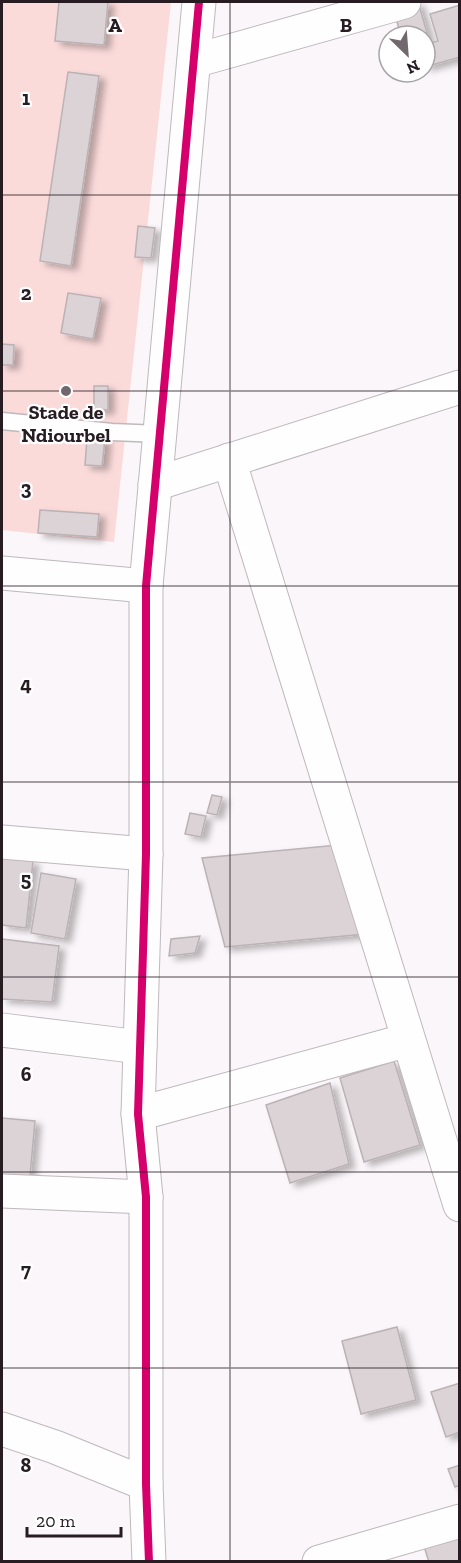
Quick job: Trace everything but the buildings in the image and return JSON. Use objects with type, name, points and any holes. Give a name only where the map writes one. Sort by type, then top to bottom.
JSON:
[{"type":"street","points":[[149,1562],[146,1484],[146,1197],[138,1114],[146,854],[146,586],[199,2]]},
{"type":"street","points":[[194,61],[404,2]]},
{"type":"street","points":[[155,484],[459,387]]},
{"type":"street","points":[[230,460],[459,1205]]},
{"type":"street","points":[[2,573],[146,586]]},
{"type":"street","points":[[2,842],[146,854]]},
{"type":"street","points":[[2,1030],[140,1047]]},
{"type":"street","points":[[138,1114],[408,1040]]},
{"type":"street","points":[[2,1191],[146,1197]]},
{"type":"street","points":[[2,1429],[146,1484]]},
{"type":"street","points":[[319,1562],[459,1521]]},
{"type":"lane","points":[[2,421],[111,432],[160,434]]},
{"type":"shaded area","name":"Stade de Ndiourbel","points":[[2,2],[171,2],[114,542],[2,530]]},
{"type":"cycle path","points":[[149,1562],[146,1484],[146,1197],[138,1114],[146,854],[146,586],[199,2]]},
{"type":"place","name":"Stade de Ndiourbel","points":[[66,391]]}]
